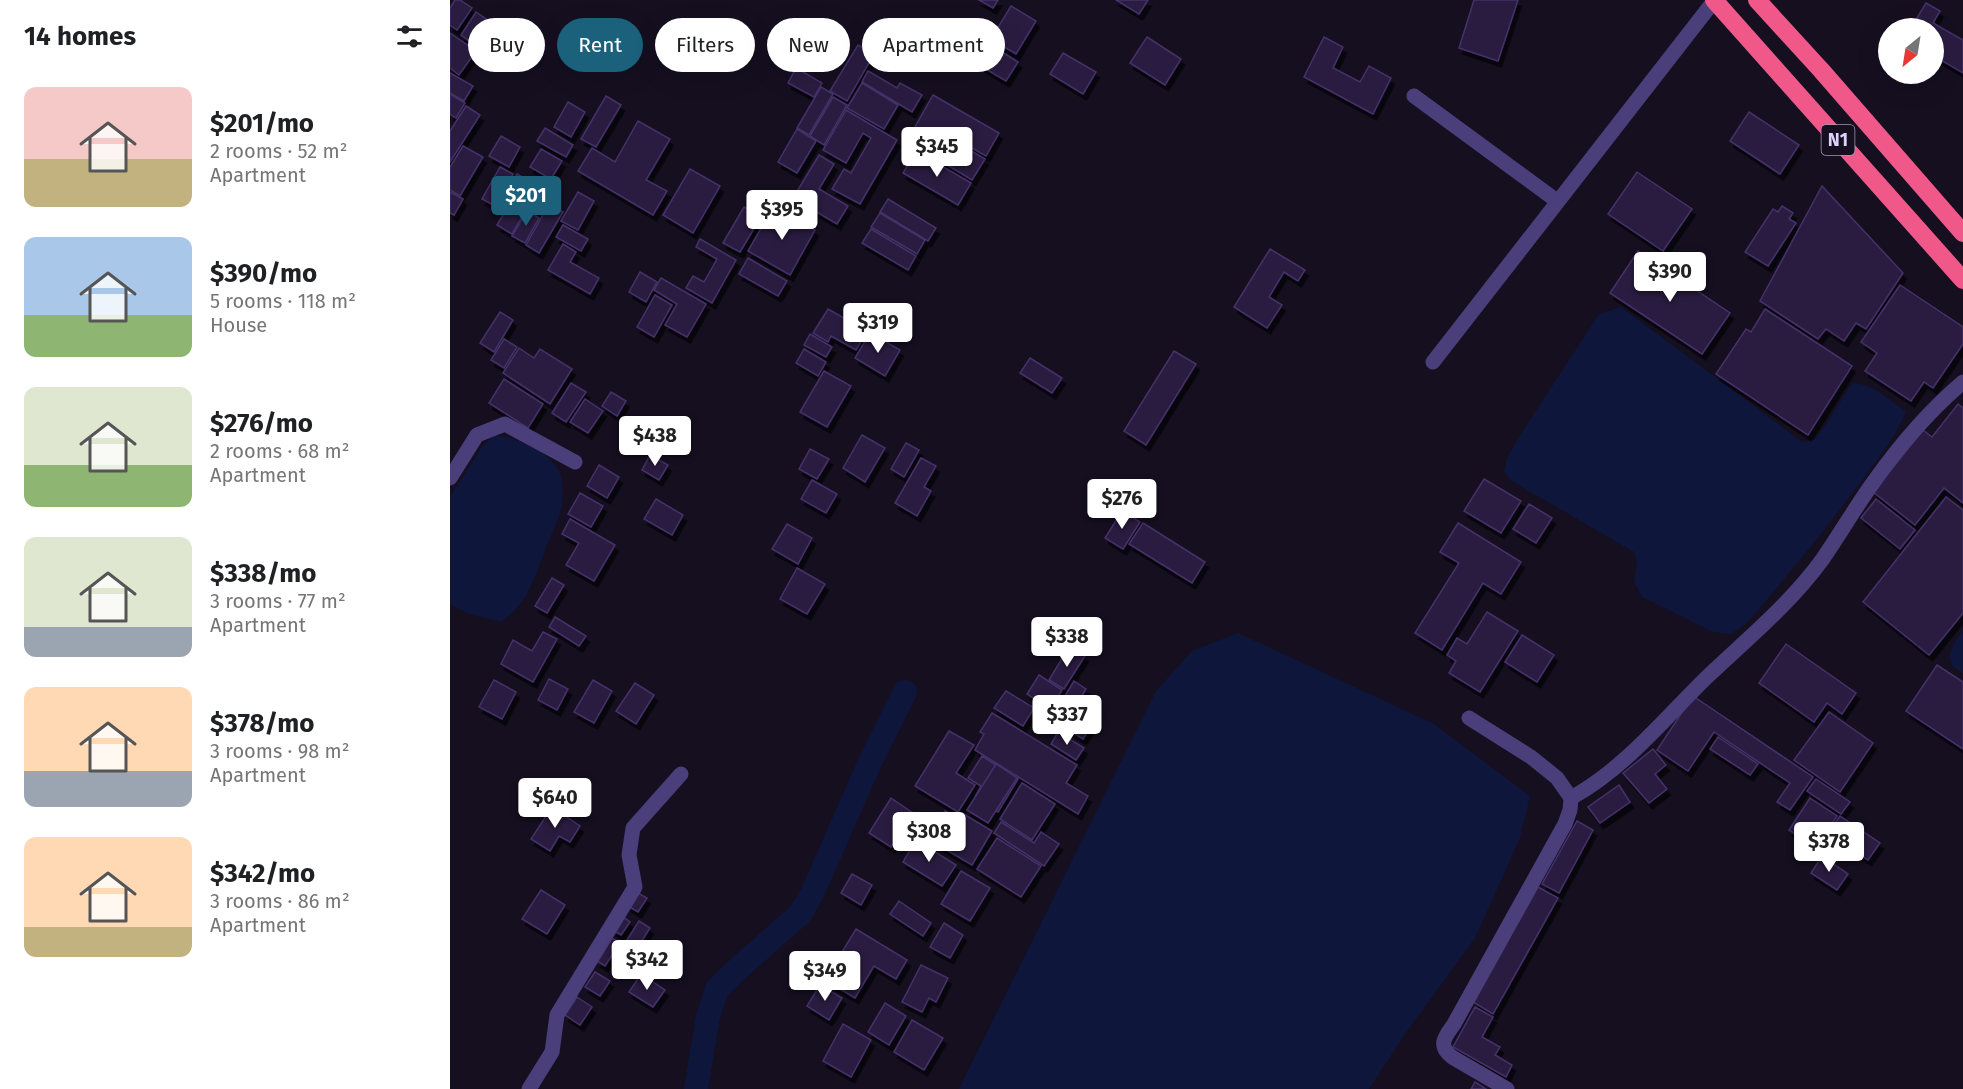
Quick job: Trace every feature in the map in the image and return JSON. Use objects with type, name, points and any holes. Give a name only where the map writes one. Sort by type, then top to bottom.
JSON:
[{"type":"highway","name":"N1","points":[[1714,0],[1963,280]]},
{"type":"highway","name":"N1","points":[[1757,0],[1963,233]]},
{"type":"street","points":[[1433,362],[1714,0]]},
{"type":"street","points":[[1414,96],[1557,201]]},
{"type":"street","points":[[1571,798],[1592,786],[1616,766],[1785,605],[1822,561],[1873,482],[1900,446],[1963,382]]},
{"type":"street","points":[[450,478],[477,435],[505,423],[575,462]]},
{"type":"street","points":[[1469,718],[1531,756],[1557,778],[1571,798],[1565,824],[1446,1036],[1443,1046],[1452,1057],[1507,1089]]},
{"type":"street","points":[[529,1089],[552,1052],[557,1015],[635,887],[629,855],[633,828],[681,774]]},
{"type":"water","points":[[1621,307],[1802,442],[1814,440],[1852,383],[1874,389],[1906,412],[1885,449],[1834,518],[1748,622],[1731,634],[1713,632],[1642,597],[1634,582],[1637,562],[1634,552],[1510,480],[1504,471],[1508,456],[1526,426],[1599,314]]},
{"type":"water","points":[[494,436],[532,446],[549,458],[560,473],[562,480],[561,511],[533,582],[518,607],[501,622],[467,613],[450,604],[450,497],[483,445]]},
{"type":"water","points":[[1963,631],[1963,673],[1953,667],[1949,657],[1955,641]]},
{"type":"water","points":[[1238,633],[1434,724],[1530,796],[1520,838],[1475,938],[1405,1034],[1369,1089],[959,1089],[1156,691],[1192,651]]},
{"type":"building","points":[[455,0],[460,0],[472,8],[457,30],[450,25],[450,8]]},
{"type":"building","points":[[979,0],[998,0],[993,8]]},
{"type":"building","points":[[1116,0],[1148,0],[1139,14]]},
{"type":"building","points":[[1474,0],[1518,0],[1498,61],[1459,48]]},
{"type":"building","points":[[1926,3],[1940,11],[1936,18],[1917,18]]},
{"type":"building","points":[[1011,6],[1036,21],[1016,54],[1005,47],[1004,18]]},
{"type":"building","points":[[476,12],[485,18],[472,18]]},
{"type":"building","points":[[468,24],[468,40],[461,35]]},
{"type":"building","points":[[1944,29],[1963,40],[1963,73],[1944,62]]},
{"type":"building","points":[[450,33],[468,45],[468,62],[459,75],[450,68]]},
{"type":"building","points":[[1147,37],[1181,59],[1165,85],[1130,63]]},
{"type":"building","points":[[1324,37],[1343,47],[1333,68],[1360,82],[1369,66],[1391,78],[1373,114],[1304,77]]},
{"type":"building","points":[[858,45],[862,47],[864,72],[847,101],[830,91],[842,72],[850,72],[850,58]]},
{"type":"building","points":[[1063,53],[1096,72],[1083,94],[1050,74]]},
{"type":"building","points":[[1005,54],[1018,62],[1006,81],[991,72],[1005,72]]},
{"type":"building","points":[[794,72],[803,72],[822,83],[814,97],[788,83]]},
{"type":"building","points":[[870,72],[897,88],[900,83],[922,95],[912,112],[862,82]]},
{"type":"building","points":[[450,73],[473,86],[464,101],[450,93]]},
{"type":"building","points":[[862,83],[898,105],[884,129],[847,108]]},
{"type":"building","points":[[821,87],[833,94],[809,135],[797,128]]},
{"type":"building","points":[[450,94],[465,103],[456,118],[450,114]]},
{"type":"building","points":[[933,95],[999,133],[986,156],[944,132],[931,155],[907,141]]},
{"type":"building","points":[[606,96],[621,105],[596,147],[581,139]]},
{"type":"building","points":[[833,97],[847,105],[824,145],[810,136]]},
{"type":"building","points":[[568,102],[585,112],[571,137],[554,127]]},
{"type":"building","points":[[466,106],[480,115],[450,162],[450,131]]},
{"type":"building","points":[[846,110],[897,140],[860,204],[832,189],[844,169],[851,173],[871,138],[863,133],[846,163],[823,150]]},
{"type":"building","points":[[1749,112],[1799,145],[1780,174],[1730,141]]},
{"type":"building","points":[[638,121],[670,139],[646,180],[667,191],[653,215],[578,171],[592,148],[615,162]]},
{"type":"building","points":[[545,128],[573,145],[566,157],[537,141]]},
{"type":"building","points":[[797,129],[816,141],[797,173],[778,162]]},
{"type":"building","points":[[501,136],[520,147],[509,167],[489,156]]},
{"type":"building","points":[[946,136],[985,159],[972,180],[934,157]]},
{"type":"building","points":[[463,146],[483,157],[460,196],[450,190],[450,167]]},
{"type":"building","points":[[541,149],[562,161],[551,179],[530,167]]},
{"type":"building","points":[[916,151],[971,183],[958,205],[903,173]]},
{"type":"building","points":[[819,155],[834,164],[819,189],[848,206],[837,224],[793,198]]},
{"type":"building","points":[[500,167],[513,174],[495,206],[482,199]]},
{"type":"building","points":[[690,169],[720,186],[693,233],[663,215]]},
{"type":"building","points":[[1637,172],[1692,209],[1663,251],[1608,214]]},
{"type":"building","points":[[517,174],[551,193],[539,214],[505,194]]},
{"type":"building","points":[[1822,186],[1903,273],[1866,329],[1856,323],[1844,341],[1826,329],[1818,339],[1760,301]]},
{"type":"building","points":[[450,192],[463,199],[454,215],[450,213]]},
{"type":"building","points":[[578,192],[594,201],[578,230],[561,221]]},
{"type":"building","points":[[888,199],[936,228],[928,241],[880,212]]},
{"type":"building","points":[[511,201],[526,210],[512,234],[497,225]]},
{"type":"building","points":[[549,204],[563,212],[539,253],[526,245]]},
{"type":"building","points":[[774,206],[815,230],[790,275],[748,251]]},
{"type":"building","points":[[1782,206],[1793,213],[1789,219],[1796,223],[1768,266],[1745,252],[1773,209],[1778,212]]},
{"type":"building","points":[[744,207],[761,217],[740,252],[723,243]]},
{"type":"building","points":[[527,211],[539,218],[525,243],[512,236]]},
{"type":"building","points":[[880,213],[925,240],[917,254],[871,227]]},
{"type":"building","points":[[563,225],[588,239],[581,251],[556,237]]},
{"type":"building","points":[[871,229],[916,256],[908,270],[862,243]]},
{"type":"building","points":[[700,239],[736,260],[712,303],[686,288],[693,276],[704,282],[717,259],[696,247]]},
{"type":"building","points":[[563,244],[576,252],[570,262],[599,278],[590,294],[548,270]]},
{"type":"building","points":[[1270,249],[1305,270],[1298,281],[1284,272],[1269,297],[1282,305],[1267,328],[1234,307]]},
{"type":"building","points":[[1638,251],[1730,313],[1702,354],[1610,293]]},
{"type":"building","points":[[748,258],[787,281],[778,296],[739,274]]},
{"type":"building","points":[[640,272],[657,282],[646,302],[629,292]]},
{"type":"building","points":[[661,278],[706,304],[687,337],[665,325],[677,304],[654,290]]},
{"type":"building","points":[[1900,285],[1963,327],[1963,344],[1933,388],[1924,382],[1911,401],[1865,371],[1877,353],[1861,342]]},
{"type":"building","points":[[655,295],[672,305],[654,337],[637,327]]},
{"type":"building","points":[[828,309],[867,331],[856,350],[831,336],[828,342],[813,333]]},
{"type":"building","points":[[1765,309],[1852,366],[1808,435],[1716,374],[1746,329],[1751,332]]},
{"type":"building","points":[[500,312],[513,320],[494,352],[480,343]]},
{"type":"building","points":[[870,333],[900,350],[885,376],[855,358]]},
{"type":"building","points":[[810,334],[832,347],[826,357],[804,345]]},
{"type":"building","points":[[504,339],[517,347],[504,368],[491,360]]},
{"type":"building","points":[[519,348],[534,358],[540,349],[572,369],[550,404],[503,373]]},
{"type":"building","points":[[804,349],[826,362],[818,376],[796,363]]},
{"type":"building","points":[[1174,351],[1196,364],[1146,445],[1124,431]]},
{"type":"building","points":[[1030,358],[1062,378],[1052,393],[1020,373]]},
{"type":"building","points":[[824,371],[851,386],[827,427],[800,412]]},
{"type":"building","points":[[504,379],[543,404],[528,428],[489,403]]},
{"type":"building","points":[[571,383],[586,392],[566,422],[552,413]]},
{"type":"building","points":[[611,392],[626,401],[617,416],[602,406]]},
{"type":"building","points":[[585,399],[603,411],[588,433],[570,422]]},
{"type":"building","points":[[1958,404],[1963,408],[1963,503],[1944,488],[1915,525],[1873,492],[1923,430],[1932,437]]},
{"type":"building","points":[[862,435],[885,448],[865,482],[843,468]]},
{"type":"building","points":[[906,443],[919,450],[904,477],[891,469]]},
{"type":"building","points":[[810,449],[829,459],[817,479],[799,469]]},
{"type":"building","points":[[650,455],[668,465],[659,480],[642,470]]},
{"type":"building","points":[[921,458],[936,466],[924,487],[931,491],[917,516],[895,503]]},
{"type":"building","points":[[599,465],[619,477],[607,498],[587,486]]},
{"type":"building","points":[[1484,479],[1521,501],[1501,533],[1464,511]]},
{"type":"building","points":[[812,480],[837,494],[826,513],[801,499]]},
{"type":"building","points":[[580,493],[603,506],[591,527],[568,514]]},
{"type":"building","points":[[1946,497],[1963,510],[1963,613],[1929,655],[1863,602]]},
{"type":"building","points":[[656,499],[683,515],[672,535],[644,519]]},
{"type":"building","points":[[1876,499],[1915,530],[1900,549],[1861,518]]},
{"type":"building","points":[[1529,504],[1552,518],[1536,543],[1513,529]]},
{"type":"building","points":[[1122,511],[1140,522],[1123,549],[1105,538]]},
{"type":"building","points":[[570,519],[615,545],[594,581],[566,565],[579,543],[562,534]]},
{"type":"building","points":[[1143,523],[1205,562],[1192,583],[1129,544]]},
{"type":"building","points":[[1458,523],[1521,562],[1501,594],[1483,583],[1442,650],[1415,633],[1459,563],[1440,552]]},
{"type":"building","points":[[787,524],[812,538],[798,564],[772,549]]},
{"type":"building","points":[[797,568],[825,584],[807,614],[780,599]]},
{"type":"building","points":[[552,578],[564,585],[547,613],[535,606]]},
{"type":"building","points":[[1487,612],[1518,631],[1480,692],[1449,673],[1456,661],[1447,655],[1457,638],[1467,644]]},
{"type":"building","points":[[555,617],[586,636],[579,646],[549,627]]},
{"type":"building","points":[[543,632],[557,639],[533,682],[501,664],[513,640],[532,651]]},
{"type":"building","points":[[1522,635],[1554,655],[1537,682],[1505,662]]},
{"type":"building","points":[[1786,644],[1856,693],[1842,714],[1827,703],[1814,722],[1759,683]]},
{"type":"building","points":[[1069,647],[1085,656],[1064,689],[1049,680]]},
{"type":"building","points":[[1937,665],[1963,682],[1963,749],[1906,711]]},
{"type":"building","points":[[1039,675],[1062,690],[1050,709],[1027,694]]},
{"type":"building","points":[[549,679],[568,689],[557,710],[538,700]]},
{"type":"building","points":[[494,680],[516,692],[502,719],[479,707]]},
{"type":"building","points":[[593,680],[612,691],[594,723],[574,712]]},
{"type":"building","points":[[1074,681],[1086,689],[1072,712],[1092,725],[1083,739],[1051,719]]},
{"type":"building","points":[[635,683],[654,695],[636,724],[616,711]]},
{"type":"building","points":[[1006,691],[1034,708],[1023,726],[994,708]]},
{"type":"building","points":[[1693,696],[1813,777],[1790,810],[1777,802],[1790,783],[1714,732],[1688,771],[1657,750]]},
{"type":"building","points":[[1829,712],[1873,743],[1840,792],[1794,760]]},
{"type":"building","points":[[992,713],[1077,765],[1066,783],[1088,796],[1078,814],[975,750],[984,734],[980,732]]},
{"type":"building","points":[[949,731],[974,745],[956,773],[975,785],[958,812],[915,786]]},
{"type":"building","points":[[1058,732],[1084,748],[1076,760],[1051,744]]},
{"type":"building","points":[[1718,737],[1758,764],[1750,775],[1710,749]]},
{"type":"building","points":[[1653,749],[1666,765],[1655,774],[1667,789],[1649,803],[1623,773]]},
{"type":"building","points":[[982,756],[1018,779],[998,812],[975,797],[981,786],[968,778]]},
{"type":"building","points":[[996,764],[1017,778],[988,823],[967,810]]},
{"type":"building","points":[[1816,779],[1850,802],[1841,814],[1807,791]]},
{"type":"building","points":[[1022,783],[1055,804],[1032,840],[1000,819]]},
{"type":"building","points":[[1619,785],[1630,802],[1600,823],[1588,807]]},
{"type":"building","points":[[891,798],[913,813],[891,847],[869,833]]},
{"type":"building","points":[[1810,798],[1837,816],[1816,848],[1789,830]]},
{"type":"building","points":[[552,807],[580,826],[570,842],[559,836],[550,851],[531,839]]},
{"type":"building","points":[[945,811],[958,819],[962,813],[992,831],[972,865],[928,839]]},
{"type":"building","points":[[1840,816],[1880,843],[1868,860],[1828,833]]},
{"type":"building","points":[[1577,821],[1593,830],[1559,893],[1542,884]]},
{"type":"building","points":[[1001,822],[1034,843],[1041,832],[1059,844],[1044,866],[994,833]]},
{"type":"building","points":[[1828,836],[1839,844],[1829,858],[1818,850]]},
{"type":"building","points":[[997,838],[1041,866],[1021,897],[977,869]]},
{"type":"building","points":[[916,840],[956,865],[942,886],[903,862]]},
{"type":"building","points":[[1822,856],[1848,874],[1837,890],[1811,873]]},
{"type":"building","points":[[961,871],[990,888],[970,921],[941,904]]},
{"type":"building","points":[[852,874],[872,885],[861,905],[841,893]]},
{"type":"building","points":[[1538,887],[1558,898],[1493,1014],[1473,1002]]},
{"type":"building","points":[[541,890],[565,905],[547,934],[522,919]]},
{"type":"building","points":[[636,892],[647,898],[638,912],[628,906]]},
{"type":"building","points":[[899,901],[931,923],[923,936],[890,914]]},
{"type":"building","points":[[622,916],[630,922],[621,935],[613,930]]},
{"type":"building","points":[[639,921],[650,928],[638,947],[627,940]]},
{"type":"building","points":[[944,923],[963,935],[950,958],[930,947]]},
{"type":"building","points":[[856,929],[907,960],[896,979],[874,966],[855,998],[825,980]]},
{"type":"building","points":[[612,938],[620,943],[605,966],[597,961]]},
{"type":"building","points":[[646,946],[661,955],[652,970],[637,960]]},
{"type":"building","points":[[921,965],[948,978],[936,1002],[929,998],[922,1012],[902,1002]]},
{"type":"building","points":[[595,972],[610,981],[600,996],[585,987]]},
{"type":"building","points":[[641,974],[665,990],[653,1007],[629,992]]},
{"type":"building","points":[[820,985],[842,998],[829,1020],[807,1006]]},
{"type":"building","points":[[577,997],[592,1007],[580,1025],[565,1015]]},
{"type":"building","points":[[885,1003],[906,1016],[889,1045],[868,1032]]},
{"type":"building","points":[[1475,1007],[1493,1017],[1482,1037],[1500,1047],[1495,1055],[1512,1065],[1506,1077],[1453,1047]]},
{"type":"building","points":[[912,1020],[943,1038],[924,1070],[894,1052]]},
{"type":"building","points":[[843,1024],[871,1040],[851,1077],[823,1061]]},
{"type":"building","points":[[1475,1082],[1486,1089],[1471,1089]]},
{"type":"waterway","points":[[696,1089],[708,1017],[717,989],[800,914],[812,894],[871,760],[905,692]]}]
